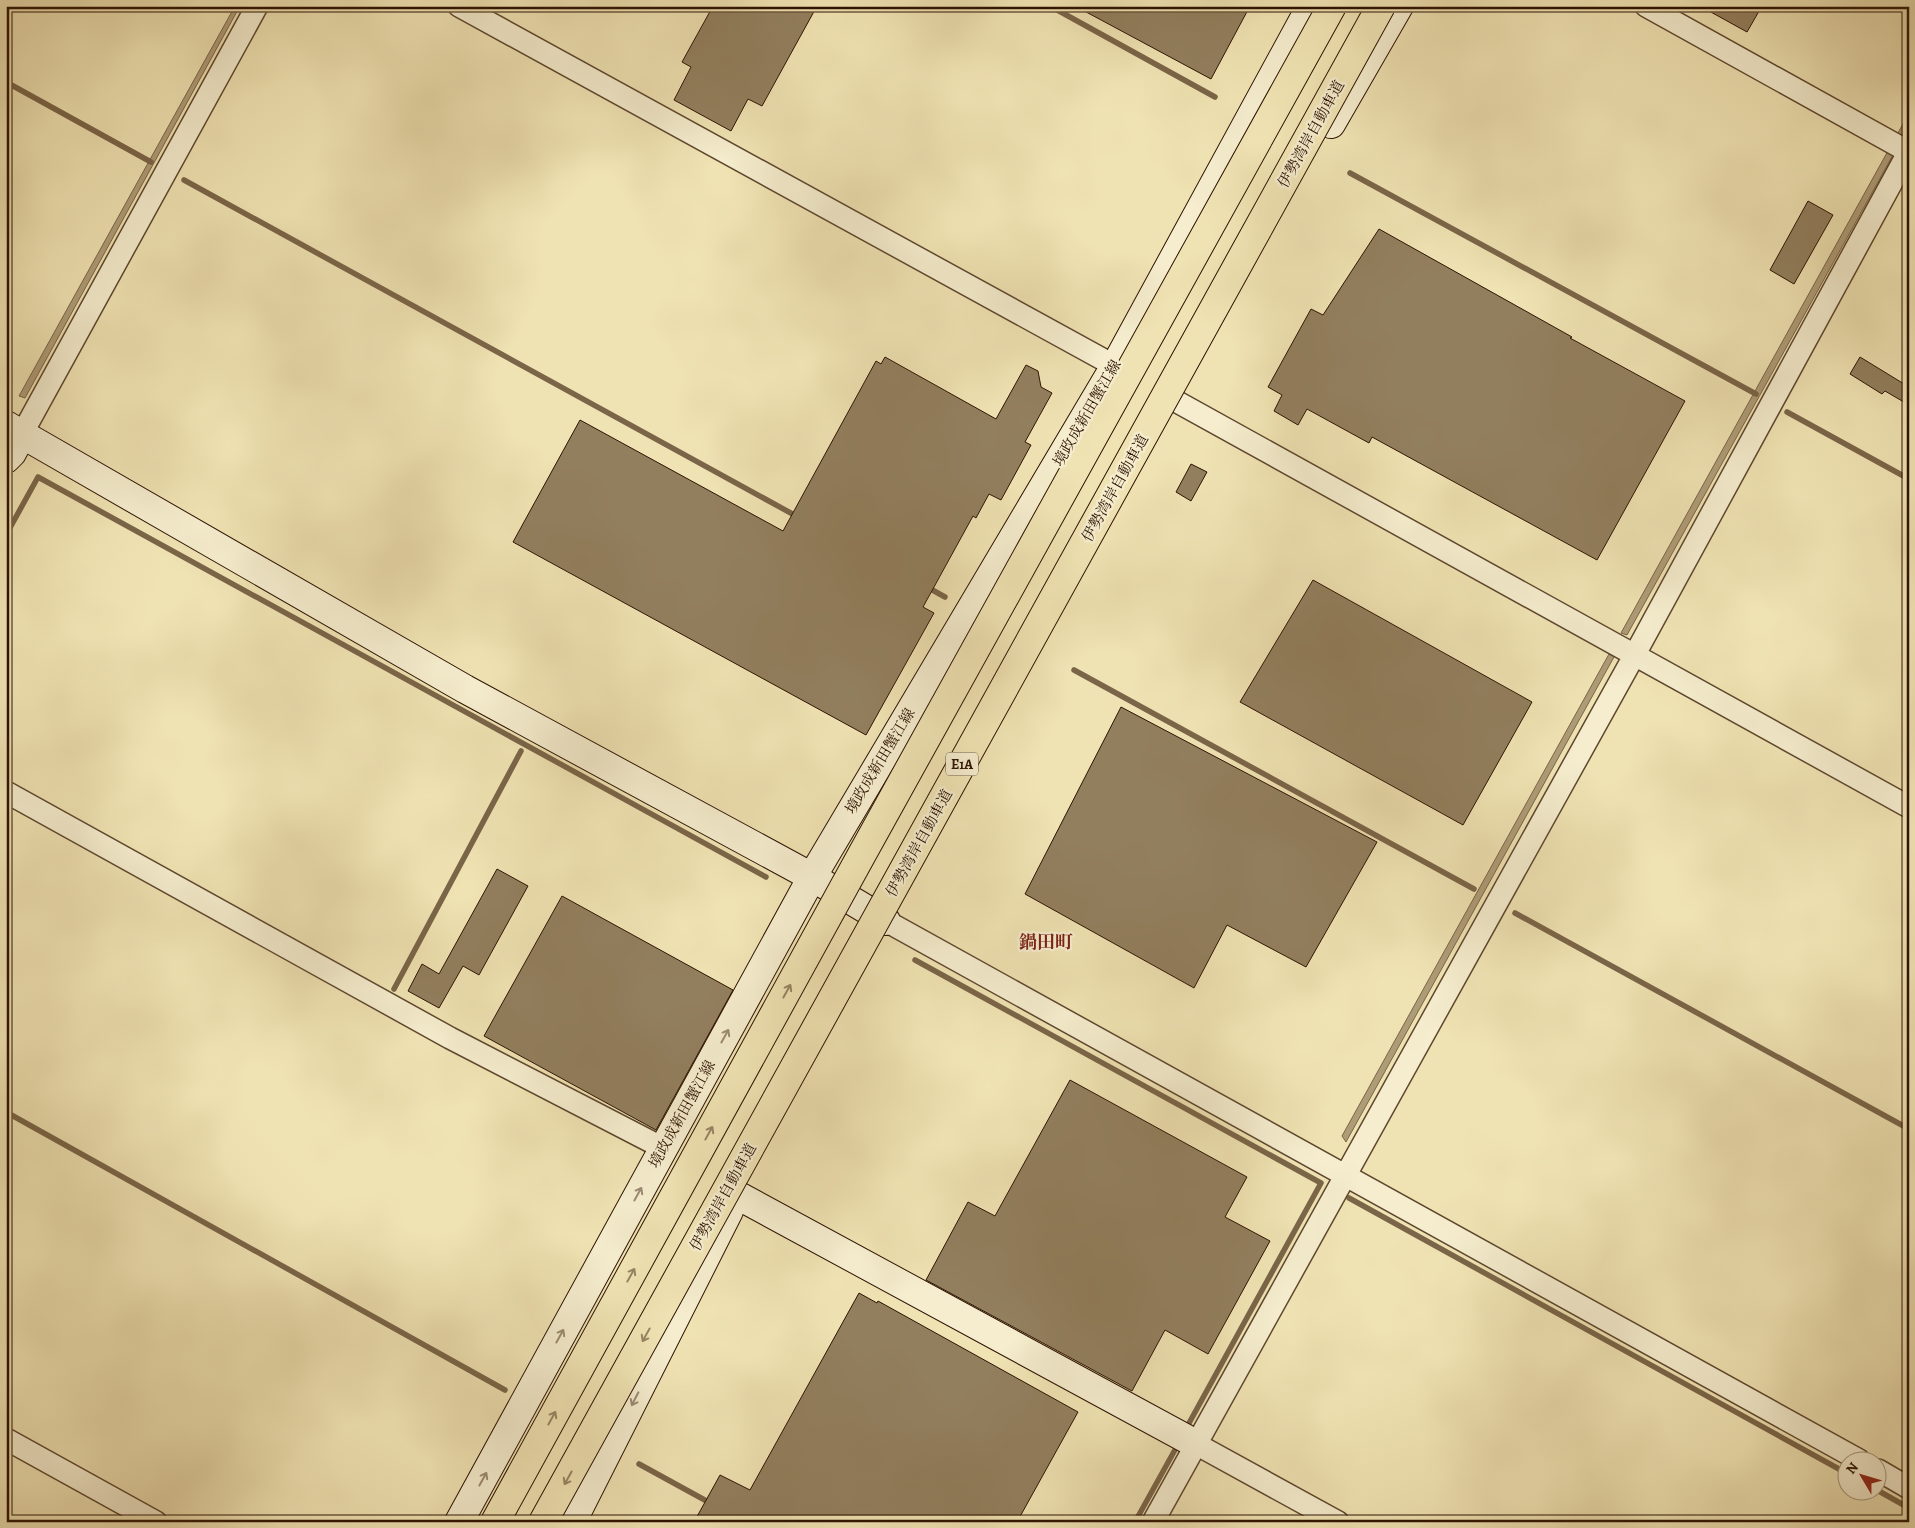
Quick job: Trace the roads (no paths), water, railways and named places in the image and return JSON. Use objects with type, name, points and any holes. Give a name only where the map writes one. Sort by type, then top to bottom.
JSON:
[{"type":"highway","points":[[495,1522],[1332,6]]},
{"type":"highway","name":"伊勢湾岸自動車道","points":[[543,1522],[1381,6]]},
{"type":"main road","name":"境政成新田蟹江線","points":[[459,1522],[812,877],[1115,366],[1311,6]]},
{"type":"main road","points":[[572,1522],[737,1195],[886,921],[1172,399],[1399,6]]},
{"type":"main road","points":[[6,459],[12,453],[14,429],[465,689],[812,877],[886,921]]},
{"type":"main road","points":[[737,1195],[1196,1444]]},
{"type":"street","points":[[14,429],[257,6]]},
{"type":"street","points":[[459,6],[1115,366]]},
{"type":"street","points":[[1153,1522],[1634,656],[1902,148],[1646,6]]},
{"type":"street","points":[[1172,399],[1909,807]]},
{"type":"street","points":[[6,792],[450,1038],[663,1148]]},
{"type":"street","points":[[886,921],[1842,1450]]},
{"type":"street","points":[[6,1439],[156,1522]]},
{"type":"street","points":[[1196,1444],[1338,1522]]},
{"type":"street","points":[[1888,1476],[1909,1488]]},
{"type":"waterway","points":[[1050,6],[1215,97]]},
{"type":"waterway","points":[[6,82],[151,162]]},
{"type":"waterway","points":[[1350,173],[1756,394]]},
{"type":"waterway","points":[[184,180],[798,517]]},
{"type":"waterway","points":[[1787,412],[1909,479]]},
{"type":"waterway","points":[[6,535],[38,477],[766,877]]},
{"type":"waterway","points":[[927,587],[945,597]]},
{"type":"waterway","points":[[1074,670],[1474,889]]},
{"type":"waterway","points":[[394,989],[521,751]]},
{"type":"waterway","points":[[1515,913],[1909,1129]]},
{"type":"waterway","points":[[915,960],[1321,1183],[1188,1425]]},
{"type":"waterway","points":[[6,1112],[505,1390]]},
{"type":"waterway","points":[[1349,1198],[1838,1468]]},
{"type":"waterway","points":[[1135,1522],[1176,1448]]},
{"type":"waterway","points":[[639,1464],[712,1504]]},
{"type":"waterway","points":[[1888,1496],[1909,1508]]},
{"type":"district","name":"鍋田町","points":[[1046,942]]}]
